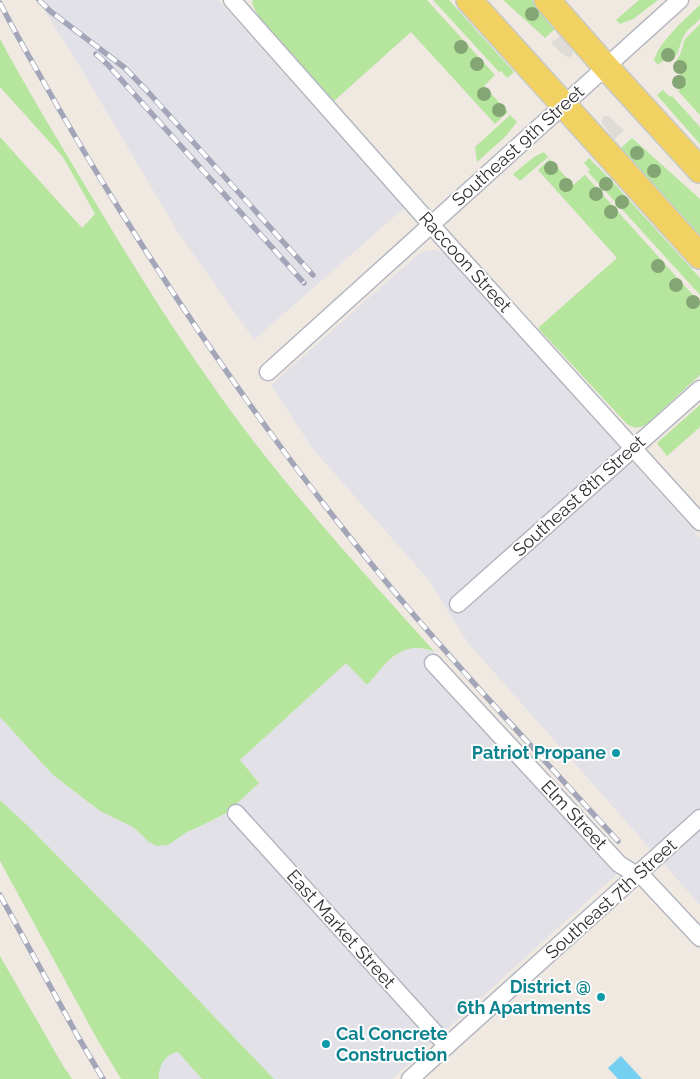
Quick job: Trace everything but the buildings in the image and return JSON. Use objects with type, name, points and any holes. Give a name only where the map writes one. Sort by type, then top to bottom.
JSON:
[{"type":"main road","points":[[469,0],[700,256]]},
{"type":"main road","points":[[547,0],[700,170]]},
{"type":"street","name":"Raccoon Street","points":[[232,0],[700,522]]},
{"type":"street","name":"Southeast 9th Street","points":[[268,372],[680,0]]},
{"type":"street","name":"Southeast 8th Street","points":[[458,604],[700,389]]},
{"type":"street","name":"Elm Street","points":[[433,663],[619,864],[647,880],[700,938]]},
{"type":"street","name":"East Market Street","points":[[236,813],[446,1046]]},
{"type":"street","name":"Southeast 7th Street","points":[[410,1079],[700,818]]},
{"type":"shaded area","points":[[38,0],[218,0],[404,208],[254,340],[178,232]]},
{"type":"shaded area","points":[[562,34],[573,51],[570,57],[560,52],[551,43]]},
{"type":"shaded area","points":[[609,116],[624,130],[614,140],[602,123],[602,118]]},
{"type":"shaded area","points":[[430,250],[446,254],[700,538],[700,905],[468,643],[428,579],[312,448],[271,385],[416,256]]},
{"type":"shaded area","points":[[419,648],[434,651],[628,864],[392,1079],[274,1079],[141,940],[0,800],[0,717],[53,775],[100,811],[133,827],[149,842],[168,845],[187,832],[228,812],[259,782],[240,760],[347,662],[385,664],[398,653],[407,649]]},
{"type":"shaded area","points":[[176,1052],[202,1079],[159,1079],[158,1071],[164,1059]]},
{"type":"green space","points":[[253,0],[427,0],[495,75],[484,86],[508,112],[495,124],[411,32],[334,101],[258,16],[252,3]]},
{"type":"green space","points":[[433,0],[449,0],[514,72],[507,78],[501,71],[499,72]]},
{"type":"green space","points":[[503,0],[532,0],[557,27],[545,38]]},
{"type":"green space","points":[[639,0],[658,0],[633,19],[620,24],[616,20]]},
{"type":"green space","points":[[700,5],[700,19],[683,37],[677,54],[670,63],[665,59],[658,65],[654,60],[662,45]]},
{"type":"green space","points":[[700,24],[700,115],[678,91],[687,82],[673,66],[680,55],[685,39]]},
{"type":"green space","points":[[0,39],[126,253],[224,401],[267,459],[313,515],[434,651],[418,648],[402,651],[383,666],[367,685],[346,663],[240,760],[259,783],[228,812],[187,832],[168,845],[157,846],[149,842],[133,827],[100,811],[53,775],[0,717],[0,137],[82,228],[95,214],[63,157],[0,87]]},
{"type":"green space","points":[[663,90],[670,97],[672,96],[700,127],[700,144],[657,95]]},
{"type":"green space","points":[[510,115],[517,122],[506,136],[477,162],[475,147]]},
{"type":"green space","points":[[632,138],[700,199],[700,236],[621,148]]},
{"type":"green space","points":[[544,152],[548,157],[520,181],[513,174],[534,157]]},
{"type":"green space","points":[[589,158],[700,278],[700,295],[588,172],[590,170],[584,163]]},
{"type":"green space","points":[[550,159],[573,185],[585,175],[700,303],[700,375],[647,424],[642,426],[635,427],[627,424],[538,328],[617,258],[538,170]]},
{"type":"green space","points":[[700,405],[700,427],[667,456],[657,443]]},
{"type":"green space","points":[[0,800],[141,940],[274,1079],[202,1079],[176,1052],[168,1056],[163,1062],[159,1079],[121,1079],[97,1039],[0,861]]},
{"type":"green space","points":[[0,956],[62,1064],[72,1079],[0,1079]]},
{"type":"water","points":[[621,1056],[642,1079],[618,1079],[608,1068]]},
{"type":"railway","points":[[39,0],[50,11],[125,68],[313,275]]},
{"type":"railway","points":[[0,3],[62,114],[121,212],[154,264],[260,419],[335,519],[414,615],[618,841]]},
{"type":"railway","points":[[96,54],[304,283]]},
{"type":"railway","points":[[0,895],[103,1079]]},
{"type":"place","name":"Patriot Propane","points":[[616,753]]},
{"type":"place","name":"District @ 6th Apartments","points":[[601,997]]},
{"type":"place","name":"Cal Concrete Construction","points":[[326,1044]]}]
